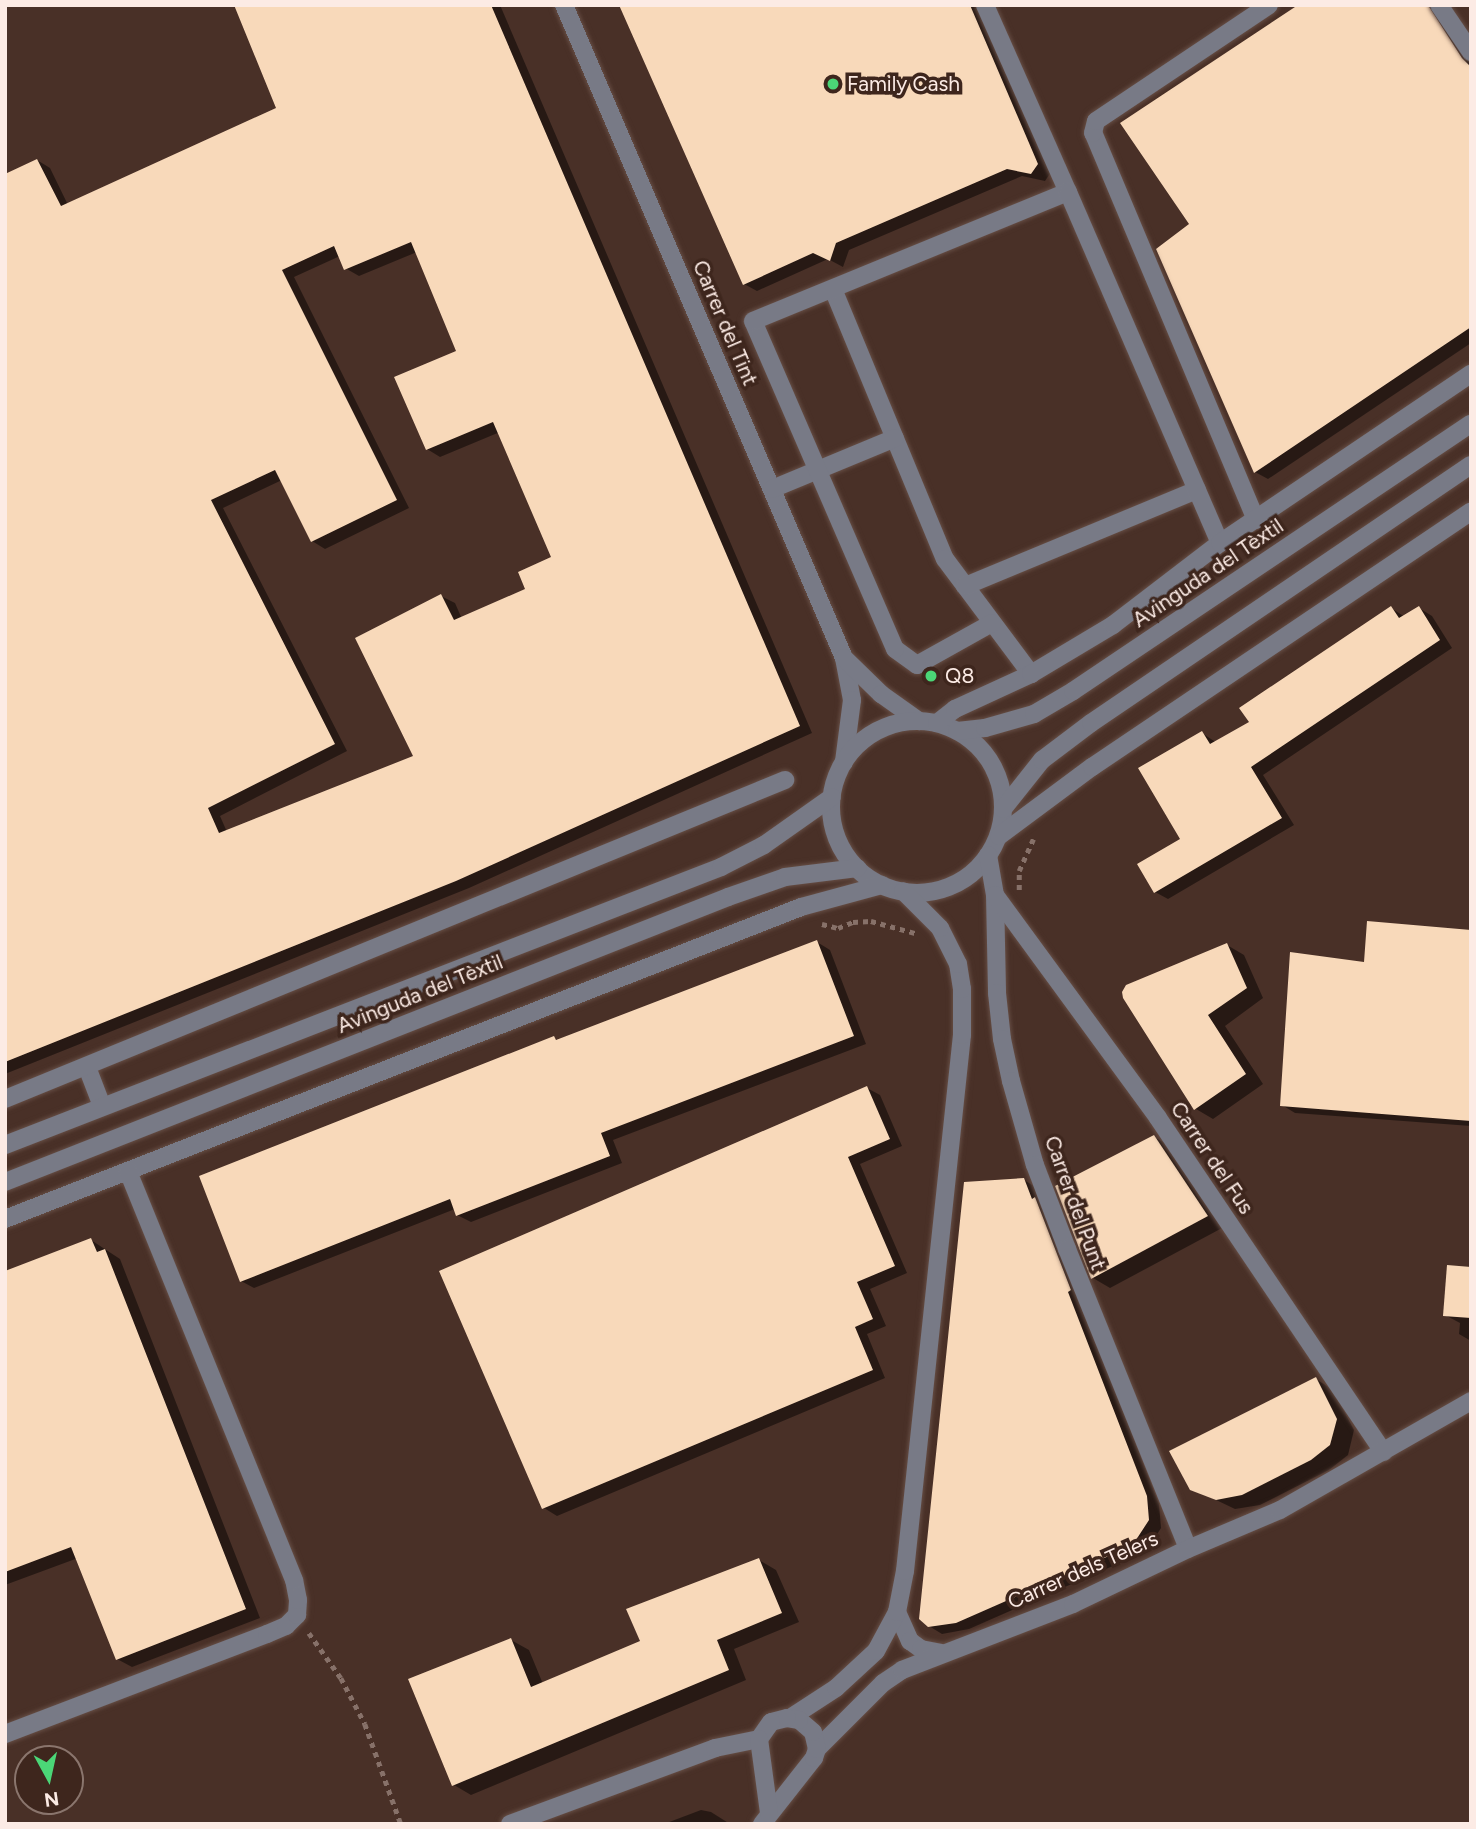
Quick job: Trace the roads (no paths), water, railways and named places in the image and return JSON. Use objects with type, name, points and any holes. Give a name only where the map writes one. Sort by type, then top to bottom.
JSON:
[{"type":"street","name":"Carrer del Tint","points":[[564,5],[844,658]]},
{"type":"street","points":[[985,5],[1220,544]]},
{"type":"street","points":[[1256,520],[1093,133],[1097,121],[1269,5]]},
{"type":"street","points":[[1438,5],[1471,52]]},
{"type":"street","points":[[992,623],[917,665],[895,649],[753,321],[1068,192]]},
{"type":"street","points":[[833,289],[945,559],[1031,674]]},
{"type":"street","points":[[937,723],[955,709],[1031,674],[1113,625],[1220,544],[1471,374]]},
{"type":"street","name":"Avinguda del Tèxtil","points":[[957,731],[985,728],[1034,714],[1073,691],[1471,424]]},
{"type":"street","points":[[772,489],[895,438]]},
{"type":"street","points":[[1003,809],[1042,760],[1091,723],[1471,465]]},
{"type":"street","points":[[965,586],[1197,490]]},
{"type":"street","points":[[999,836],[1092,767],[1471,511]]},
{"type":"street","points":[[844,658],[881,694],[919,721]]},
{"type":"street","points":[[844,658],[852,700],[844,762],[832,797],[836,836],[857,868],[882,885],[903,891],[927,892],[951,886],[972,873],[988,855],[999,836],[1003,809],[1001,785],[992,763],[977,744],[957,731],[937,723],[896,723],[875,732],[857,745],[844,762]]},
{"type":"street","points":[[5,1099],[785,780]]},
{"type":"street","name":"Avinguda del Tèxtil","points":[[5,1145],[721,867],[764,845],[832,797]]},
{"type":"street","name":"Carrer del Punt","points":[[988,855],[995,895],[997,993],[1002,1039],[1035,1165],[1188,1549]]},
{"type":"street","name":"Avinguda del Tèxtil","points":[[5,1182],[728,897],[785,877],[857,868]]},
{"type":"street","points":[[5,1219],[801,907],[882,885]]},
{"type":"street","points":[[766,1818],[759,1739],[771,1722],[790,1718],[836,1688],[876,1651],[897,1612],[905,1571],[960,1049],[962,989],[958,964],[940,928],[903,891]]},
{"type":"street","name":"Carrer del Fus","points":[[995,895],[1158,1118],[1383,1452]]},
{"type":"street","points":[[87,1067],[102,1107]]},
{"type":"street","points":[[5,1734],[267,1634],[286,1626],[297,1615],[298,1600],[294,1580],[128,1171]]},
{"type":"street","name":"Carrer dels Telers","points":[[817,1749],[883,1683],[902,1670],[1073,1604],[1188,1549],[1280,1510],[1471,1401]]},
{"type":"street","points":[[897,1612],[910,1641],[921,1649],[941,1653]]},
{"type":"street","points":[[766,1818],[800,1773],[808,1767],[817,1749],[813,1732],[807,1725],[790,1718]]},
{"type":"street","points":[[510,1824],[715,1748],[759,1739]]},
{"type":"street","points":[[763,1764],[780,1775],[800,1773]]},
{"type":"place","name":"Family Cash","points":[[833,84]]},
{"type":"place","name":"Q8","points":[[931,676]]}]
